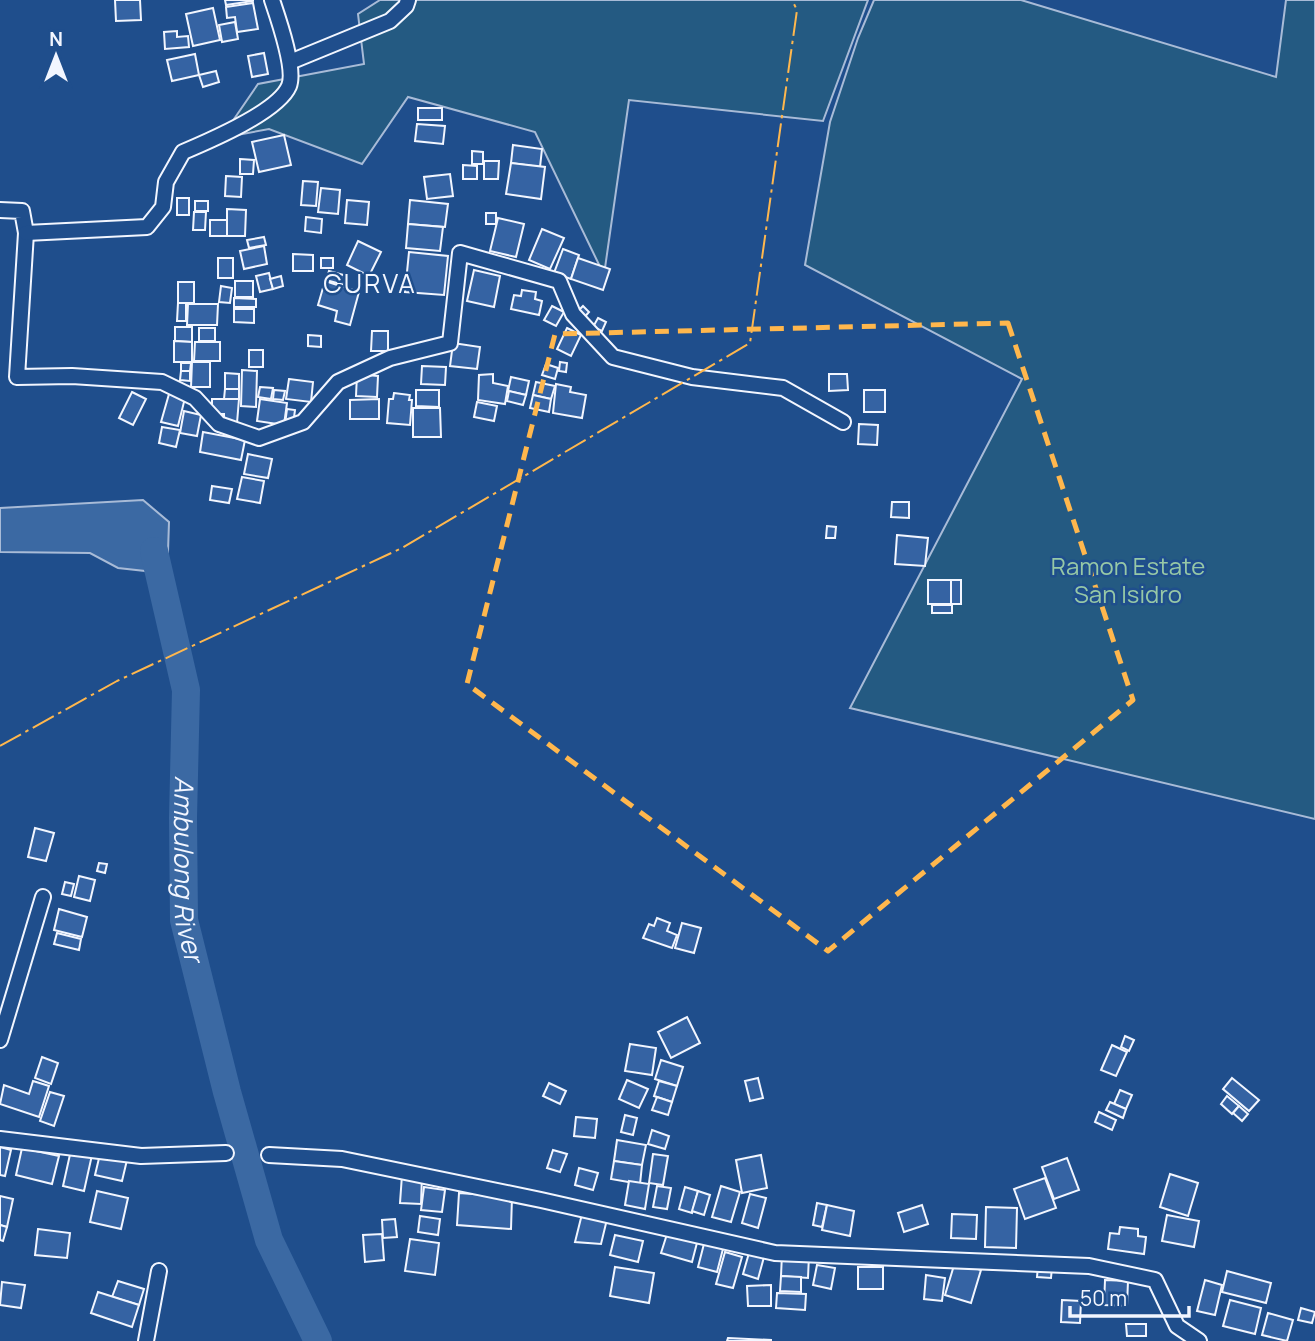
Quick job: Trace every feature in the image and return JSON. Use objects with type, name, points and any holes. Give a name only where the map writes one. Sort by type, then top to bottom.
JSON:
[{"type":"street","points":[[26,233],[147,227],[163,207],[166,182],[183,152],[258,116],[274,103],[289,85],[290,62],[272,0]]},
{"type":"street","points":[[290,62],[390,21],[406,6],[408,0]]},
{"type":"street","points":[[0,209],[22,211],[26,233],[17,377],[72,376],[162,382],[195,398],[219,424],[259,438],[303,422],[338,382],[390,358],[450,343],[460,253],[559,281],[573,314],[613,357],[692,377],[783,388],[843,422]]},
{"type":"street","points":[[0,1040],[43,897]]},
{"type":"street","points":[[0,1139],[141,1156],[226,1153]]},
{"type":"street","points":[[269,1155],[342,1159],[775,1253],[1089,1266],[1155,1280],[1177,1326],[1199,1341]]},
{"type":"street","points":[[146,1341],[159,1271]]},
{"type":"highlighted area","points":[[1008,323],[1133,700],[828,951],[467,684],[555,334]]},
{"type":"green space","points":[[380,0],[868,0],[823,121],[629,100],[604,275],[535,132],[408,97],[362,164],[269,129],[221,138],[258,84],[364,64],[358,14]]},
{"type":"green space","name":"Ramon Estate San Isidro","points":[[874,0],[1021,0],[1276,77],[1286,0],[1315,0],[1315,819],[850,708],[1022,379],[805,265],[830,122],[858,38]]},
{"type":"shaded area","points":[[143,500],[169,522],[167,581],[161,587],[145,571],[118,568],[90,553],[0,552],[0,508]]},
{"type":"building","points":[[115,0],[140,0],[141,20],[116,21]]},
{"type":"building","points":[[225,0],[253,0],[253,1],[226,5]]},
{"type":"building","points":[[253,3],[258,29],[237,32],[235,17],[227,18],[226,7]]},
{"type":"building","points":[[213,8],[220,40],[193,46],[186,14]]},
{"type":"building","points":[[235,22],[238,39],[222,42],[219,25]]},
{"type":"building","points":[[177,31],[177,37],[188,36],[189,47],[165,49],[164,32]]},
{"type":"building","points":[[264,53],[268,74],[252,77],[248,56]]},
{"type":"building","points":[[195,54],[199,75],[172,81],[167,60]]},
{"type":"building","points":[[216,71],[219,82],[203,87],[199,75]]},
{"type":"building","points":[[418,108],[442,108],[442,120],[418,120]]},
{"type":"building","points":[[417,124],[445,126],[443,144],[415,141]]},
{"type":"building","points":[[284,135],[291,165],[259,172],[252,142]]},
{"type":"building","points":[[513,145],[542,149],[540,167],[511,163]]},
{"type":"building","points":[[472,151],[483,152],[483,164],[472,164]]},
{"type":"building","points":[[240,159],[254,160],[253,174],[240,174]]},
{"type":"building","points":[[484,161],[499,161],[498,179],[484,179]]},
{"type":"building","points":[[511,163],[545,167],[541,199],[506,194]]},
{"type":"building","points":[[463,165],[477,166],[477,179],[463,179]]},
{"type":"building","points":[[450,174],[453,196],[427,199],[424,177]]},
{"type":"building","points":[[226,176],[242,177],[241,197],[225,196]]},
{"type":"building","points":[[303,181],[318,182],[316,206],[301,205]]},
{"type":"building","points":[[321,188],[340,190],[338,214],[318,212]]},
{"type":"building","points":[[177,198],[189,198],[189,215],[177,215]]},
{"type":"building","points":[[347,200],[369,202],[367,225],[345,223]]},
{"type":"building","points":[[410,200],[448,204],[445,227],[408,224]]},
{"type":"building","points":[[195,201],[208,201],[208,211],[195,211]]},
{"type":"building","points":[[227,209],[246,210],[245,236],[227,236]]},
{"type":"building","points":[[194,212],[206,212],[205,230],[193,230]]},
{"type":"building","points":[[486,213],[496,213],[496,224],[486,224]]},
{"type":"building","points":[[306,217],[322,219],[321,233],[305,231]]},
{"type":"building","points":[[498,218],[524,224],[516,257],[490,251]]},
{"type":"building","points":[[210,220],[227,220],[227,236],[210,236]]},
{"type":"building","points":[[408,224],[443,227],[440,251],[406,248]]},
{"type":"building","points":[[542,229],[564,238],[550,269],[529,260]]},
{"type":"building","points":[[264,237],[266,245],[249,248],[247,240]]},
{"type":"building","points":[[358,241],[381,252],[369,276],[347,265]]},
{"type":"building","points":[[264,246],[267,264],[244,269],[240,251]]},
{"type":"building","points":[[563,249],[579,255],[571,279],[554,273]]},
{"type":"building","points":[[409,252],[448,256],[444,295],[405,292]]},
{"type":"building","points":[[293,254],[313,255],[313,271],[293,271]]},
{"type":"building","points":[[218,258],[233,258],[233,278],[218,278]]},
{"type":"building","points":[[321,258],[333,258],[333,268],[321,268]]},
{"type":"building","points":[[578,258],[610,269],[603,290],[571,279]]},
{"type":"building","points":[[474,270],[500,276],[494,307],[467,301]]},
{"type":"building","points":[[329,271],[347,276],[344,285],[326,280]]},
{"type":"building","points":[[269,273],[273,289],[260,292],[256,276]]},
{"type":"building","points":[[281,276],[283,286],[273,289],[270,279]]},
{"type":"building","points":[[235,281],[253,281],[253,297],[235,297]]},
{"type":"building","points":[[325,281],[359,292],[350,325],[335,321],[337,311],[318,305]]},
{"type":"building","points":[[178,282],[194,282],[194,303],[178,303]]},
{"type":"building","points":[[221,286],[232,288],[230,303],[219,302]]},
{"type":"building","points":[[522,290],[536,292],[535,299],[542,301],[539,315],[511,309],[514,295],[521,296]]},
{"type":"building","points":[[234,298],[256,299],[256,307],[234,307]]},
{"type":"building","points":[[178,303],[186,303],[186,321],[177,321]]},
{"type":"building","points":[[188,304],[218,304],[217,325],[187,325]]},
{"type":"building","points":[[552,306],[564,312],[556,326],[544,320]]},
{"type":"building","points":[[583,306],[589,312],[582,320],[575,314]]},
{"type":"building","points":[[234,309],[254,309],[254,323],[234,322]]},
{"type":"building","points":[[598,318],[606,322],[602,331],[593,327]]},
{"type":"building","points":[[175,327],[192,327],[192,342],[175,341]]},
{"type":"building","points":[[199,328],[215,328],[215,341],[199,341]]},
{"type":"building","points":[[567,328],[581,335],[571,356],[557,349]]},
{"type":"building","points":[[372,331],[388,331],[388,351],[371,351]]},
{"type":"building","points":[[308,335],[321,336],[321,347],[308,346]]},
{"type":"building","points":[[174,341],[192,342],[192,362],[174,362]]},
{"type":"building","points":[[195,342],[220,342],[220,361],[194,361]]},
{"type":"building","points":[[453,343],[480,347],[477,369],[450,366]]},
{"type":"building","points":[[249,350],[263,350],[263,367],[249,367]]},
{"type":"building","points":[[192,362],[210,362],[210,387],[191,387]]},
{"type":"building","points":[[560,362],[567,363],[566,372],[559,371]]},
{"type":"building","points":[[181,363],[191,363],[190,371],[181,371]]},
{"type":"building","points":[[546,364],[558,368],[555,379],[542,375]]},
{"type":"building","points":[[422,366],[446,367],[445,385],[421,384]]},
{"type":"building","points":[[242,370],[257,371],[256,407],[241,406]]},
{"type":"building","points":[[181,371],[190,371],[190,381],[180,380]]},
{"type":"building","points":[[225,373],[239,374],[239,389],[225,389]]},
{"type":"building","points":[[357,374],[378,376],[377,397],[356,396]]},
{"type":"building","points":[[493,374],[493,383],[508,386],[505,404],[478,400],[479,375]]},
{"type":"building","points":[[829,374],[847,374],[848,390],[829,391]]},
{"type":"building","points":[[511,377],[529,381],[526,395],[508,391]]},
{"type":"building","points":[[289,379],[313,382],[311,402],[286,399]]},
{"type":"building","points":[[536,382],[555,386],[551,399],[533,395]]},
{"type":"building","points":[[556,384],[571,387],[570,392],[586,395],[582,418],[553,413]]},
{"type":"building","points":[[171,387],[185,398],[178,426],[161,422]]},
{"type":"building","points":[[260,387],[273,388],[271,399],[258,397]]},
{"type":"building","points":[[225,389],[239,389],[239,399],[224,399]]},
{"type":"building","points":[[274,390],[285,391],[283,400],[273,399]]},
{"type":"building","points":[[416,390],[439,390],[439,407],[416,406]]},
{"type":"building","points":[[864,390],[885,390],[885,412],[864,412]]},
{"type":"building","points":[[509,391],[526,395],[523,405],[507,401]]},
{"type":"building","points":[[132,392],[146,399],[133,425],[119,418]]},
{"type":"building","points":[[394,393],[410,395],[410,425],[387,423],[389,399],[393,399]]},
{"type":"building","points":[[533,395],[551,399],[549,412],[530,408]]},
{"type":"building","points":[[212,399],[239,399],[237,423],[224,422],[224,414],[212,414]]},
{"type":"building","points":[[260,399],[287,403],[284,425],[257,421]]},
{"type":"building","points":[[379,399],[379,419],[350,419],[350,400]]},
{"type":"building","points":[[477,402],[497,406],[494,421],[474,417]]},
{"type":"building","points":[[413,408],[440,408],[441,437],[413,437]]},
{"type":"building","points":[[287,409],[295,410],[293,425],[285,424]]},
{"type":"building","points":[[184,411],[201,415],[197,436],[180,433]]},
{"type":"building","points":[[859,424],[878,425],[877,445],[858,444]]},
{"type":"building","points":[[162,427],[180,430],[176,447],[159,443]]},
{"type":"building","points":[[203,432],[245,440],[241,460],[200,452]]},
{"type":"building","points":[[248,454],[272,459],[268,478],[244,474]]},
{"type":"building","points":[[242,477],[264,481],[260,503],[237,499]]},
{"type":"building","points":[[212,486],[232,489],[229,503],[210,500]]},
{"type":"building","points":[[892,502],[909,502],[909,518],[891,517]]},
{"type":"building","points":[[827,526],[836,527],[835,538],[826,538]]},
{"type":"building","points":[[897,535],[928,538],[925,566],[895,564]]},
{"type":"building","points":[[928,580],[951,580],[951,604],[928,604]]},
{"type":"building","points":[[951,580],[961,580],[961,604],[951,604]]},
{"type":"building","points":[[932,605],[952,605],[952,613],[932,613]]},
{"type":"building","points":[[35,828],[54,833],[46,861],[28,857]]},
{"type":"building","points":[[99,863],[107,864],[105,873],[97,871]]},
{"type":"building","points":[[79,876],[95,880],[90,901],[74,897]]},
{"type":"building","points":[[65,882],[74,884],[71,896],[62,894]]},
{"type":"building","points":[[59,909],[87,917],[82,937],[54,930]]},
{"type":"building","points":[[657,918],[670,923],[667,931],[677,935],[672,948],[643,938],[649,924],[654,926]]},
{"type":"building","points":[[682,923],[701,928],[694,953],[675,948]]},
{"type":"building","points":[[57,933],[81,939],[79,950],[54,944]]},
{"type":"building","points":[[687,1017],[700,1043],[671,1058],[658,1032]]},
{"type":"building","points":[[1125,1036],[1134,1040],[1129,1051],[1121,1047]]},
{"type":"building","points":[[630,1044],[656,1048],[652,1075],[625,1071]]},
{"type":"building","points":[[1112,1045],[1127,1052],[1116,1076],[1101,1070]]},
{"type":"building","points":[[42,1057],[58,1063],[51,1084],[35,1078]]},
{"type":"building","points":[[661,1060],[683,1067],[677,1086],[655,1079]]},
{"type":"building","points":[[758,1078],[763,1098],[750,1101],[745,1081]]},
{"type":"building","points":[[1232,1078],[1259,1100],[1249,1111],[1223,1089]]},
{"type":"building","points":[[627,1080],[648,1089],[639,1108],[619,1099]]},
{"type":"building","points":[[33,1081],[49,1086],[39,1117],[0,1104],[4,1085],[29,1094]]},
{"type":"building","points":[[659,1081],[677,1086],[672,1102],[654,1096]]},
{"type":"building","points":[[549,1083],[566,1091],[560,1104],[543,1096]]},
{"type":"building","points":[[1120,1090],[1132,1095],[1126,1109],[1114,1104]]},
{"type":"building","points":[[50,1092],[64,1096],[54,1126],[40,1121]]},
{"type":"building","points":[[1227,1096],[1239,1106],[1232,1114],[1221,1104]]},
{"type":"building","points":[[657,1097],[672,1102],[668,1115],[652,1110]]},
{"type":"building","points":[[1110,1102],[1126,1109],[1123,1118],[1106,1110]]},
{"type":"building","points":[[1239,1106],[1248,1114],[1242,1121],[1233,1113]]},
{"type":"building","points":[[1099,1112],[1116,1120],[1112,1130],[1095,1122]]},
{"type":"building","points":[[625,1115],[637,1118],[633,1135],[621,1132]]},
{"type":"building","points":[[576,1117],[597,1119],[595,1138],[574,1136]]},
{"type":"building","points":[[652,1130],[669,1136],[665,1149],[648,1144]]},
{"type":"building","points":[[617,1140],[646,1145],[642,1165],[614,1161]]},
{"type":"building","points":[[0,1147],[11,1150],[5,1176],[0,1175]]},
{"type":"building","points":[[22,1148],[59,1156],[52,1184],[16,1175]]},
{"type":"building","points":[[71,1150],[92,1155],[84,1191],[63,1186]]},
{"type":"building","points":[[553,1150],[567,1154],[560,1172],[547,1168]]},
{"type":"building","points":[[100,1154],[127,1160],[122,1181],[95,1175]]},
{"type":"building","points":[[653,1154],[668,1156],[663,1185],[649,1183]]},
{"type":"building","points":[[761,1155],[767,1188],[742,1193],[736,1160]]},
{"type":"building","points":[[1067,1158],[1079,1190],[1054,1199],[1042,1167]]},
{"type":"building","points":[[614,1161],[642,1165],[640,1184],[611,1179]]},
{"type":"building","points":[[579,1168],[598,1173],[593,1190],[575,1185]]},
{"type":"building","points":[[1170,1174],[1198,1183],[1188,1216],[1160,1207]]},
{"type":"building","points":[[402,1175],[422,1176],[421,1204],[400,1203]]},
{"type":"building","points":[[1045,1178],[1056,1208],[1025,1219],[1014,1189]]},
{"type":"building","points":[[629,1181],[649,1184],[645,1209],[625,1205]]},
{"type":"building","points":[[657,1186],[671,1188],[667,1209],[653,1207]]},
{"type":"building","points":[[721,1186],[740,1192],[731,1222],[712,1217]]},
{"type":"building","points":[[424,1187],[445,1190],[442,1212],[421,1210]]},
{"type":"building","points":[[685,1187],[698,1191],[692,1213],[679,1209]]},
{"type":"building","points":[[97,1191],[128,1198],[121,1229],[90,1222]]},
{"type":"building","points":[[698,1191],[710,1195],[704,1215],[692,1211]]},
{"type":"building","points":[[459,1193],[512,1197],[511,1229],[457,1225]]},
{"type":"building","points":[[750,1194],[766,1198],[758,1228],[742,1223]]},
{"type":"building","points":[[0,1196],[13,1199],[7,1227],[0,1225]]},
{"type":"building","points":[[817,1203],[827,1205],[822,1227],[813,1225]]},
{"type":"building","points":[[827,1205],[854,1211],[850,1236],[822,1230]]},
{"type":"building","points":[[922,1205],[928,1224],[904,1232],[898,1213]]},
{"type":"building","points":[[584,1206],[609,1211],[601,1244],[575,1242]]},
{"type":"building","points":[[986,1207],[1017,1208],[1016,1248],[985,1247]]},
{"type":"building","points":[[952,1214],[977,1215],[976,1239],[951,1238]]},
{"type":"building","points":[[1167,1215],[1199,1221],[1194,1247],[1162,1241]]},
{"type":"building","points":[[420,1216],[440,1219],[438,1235],[418,1232]]},
{"type":"building","points":[[395,1219],[397,1237],[383,1238],[382,1220]]},
{"type":"building","points":[[0,1225],[7,1227],[3,1241],[0,1240]]},
{"type":"building","points":[[1120,1227],[1138,1229],[1138,1236],[1146,1237],[1144,1254],[1108,1249],[1110,1233],[1119,1234]]},
{"type":"building","points":[[38,1229],[70,1233],[67,1258],[35,1255]]},
{"type":"building","points":[[668,1231],[698,1239],[692,1262],[661,1253]]},
{"type":"building","points":[[382,1234],[384,1260],[365,1262],[363,1235]]},
{"type":"building","points":[[615,1235],[643,1241],[638,1262],[610,1255]]},
{"type":"building","points":[[410,1239],[439,1243],[435,1275],[405,1271]]},
{"type":"building","points":[[705,1240],[724,1245],[717,1272],[698,1267]]},
{"type":"building","points":[[725,1252],[742,1257],[733,1288],[716,1284]]},
{"type":"building","points":[[749,1253],[764,1257],[758,1279],[743,1274]]},
{"type":"building","points":[[782,1254],[809,1255],[808,1278],[781,1276]]},
{"type":"building","points":[[955,1262],[981,1270],[971,1303],[945,1295]]},
{"type":"building","points":[[817,1265],[835,1268],[831,1289],[813,1285]]},
{"type":"building","points":[[1038,1266],[1052,1267],[1051,1278],[1037,1277]]},
{"type":"building","points":[[615,1267],[654,1273],[649,1303],[610,1296]]},
{"type":"building","points":[[858,1267],[883,1267],[883,1289],[858,1289]]},
{"type":"building","points":[[1227,1271],[1271,1283],[1266,1303],[1222,1292]]},
{"type":"building","points":[[926,1275],[945,1278],[942,1301],[924,1299]]},
{"type":"building","points":[[781,1276],[801,1277],[801,1292],[780,1291]]},
{"type":"building","points":[[1105,1280],[1128,1281],[1127,1306],[1104,1305]]},
{"type":"building","points":[[1205,1280],[1222,1285],[1215,1315],[1197,1311]]},
{"type":"building","points":[[118,1281],[144,1289],[139,1305],[112,1297]]},
{"type":"building","points":[[2,1282],[25,1285],[21,1308],[0,1305]]},
{"type":"building","points":[[771,1285],[771,1306],[748,1306],[747,1286]]},
{"type":"building","points":[[98,1292],[139,1305],[132,1327],[91,1313]]},
{"type":"building","points":[[777,1293],[806,1294],[805,1310],[776,1308]]},
{"type":"building","points":[[1062,1300],[1081,1301],[1080,1323],[1061,1322]]},
{"type":"building","points":[[1230,1300],[1261,1308],[1255,1334],[1223,1326]]},
{"type":"building","points":[[1301,1308],[1315,1312],[1312,1323],[1298,1320]]},
{"type":"building","points":[[1268,1313],[1293,1320],[1287,1341],[1262,1335]]},
{"type":"building","points":[[1126,1324],[1146,1324],[1146,1336],[1127,1336]]},
{"type":"building","points":[[728,1338],[771,1340],[771,1341],[727,1341]]},
{"type":"waterway","name":"Ambulong River","points":[[154,551],[186,690],[184,920],[227,1092],[269,1240],[318,1341]]},
{"type":"power","points":[[0,746],[117,681],[402,548],[750,343],[797,10],[792,0]]},
{"type":"district","name":"CURVA","points":[[370,284]]}]
